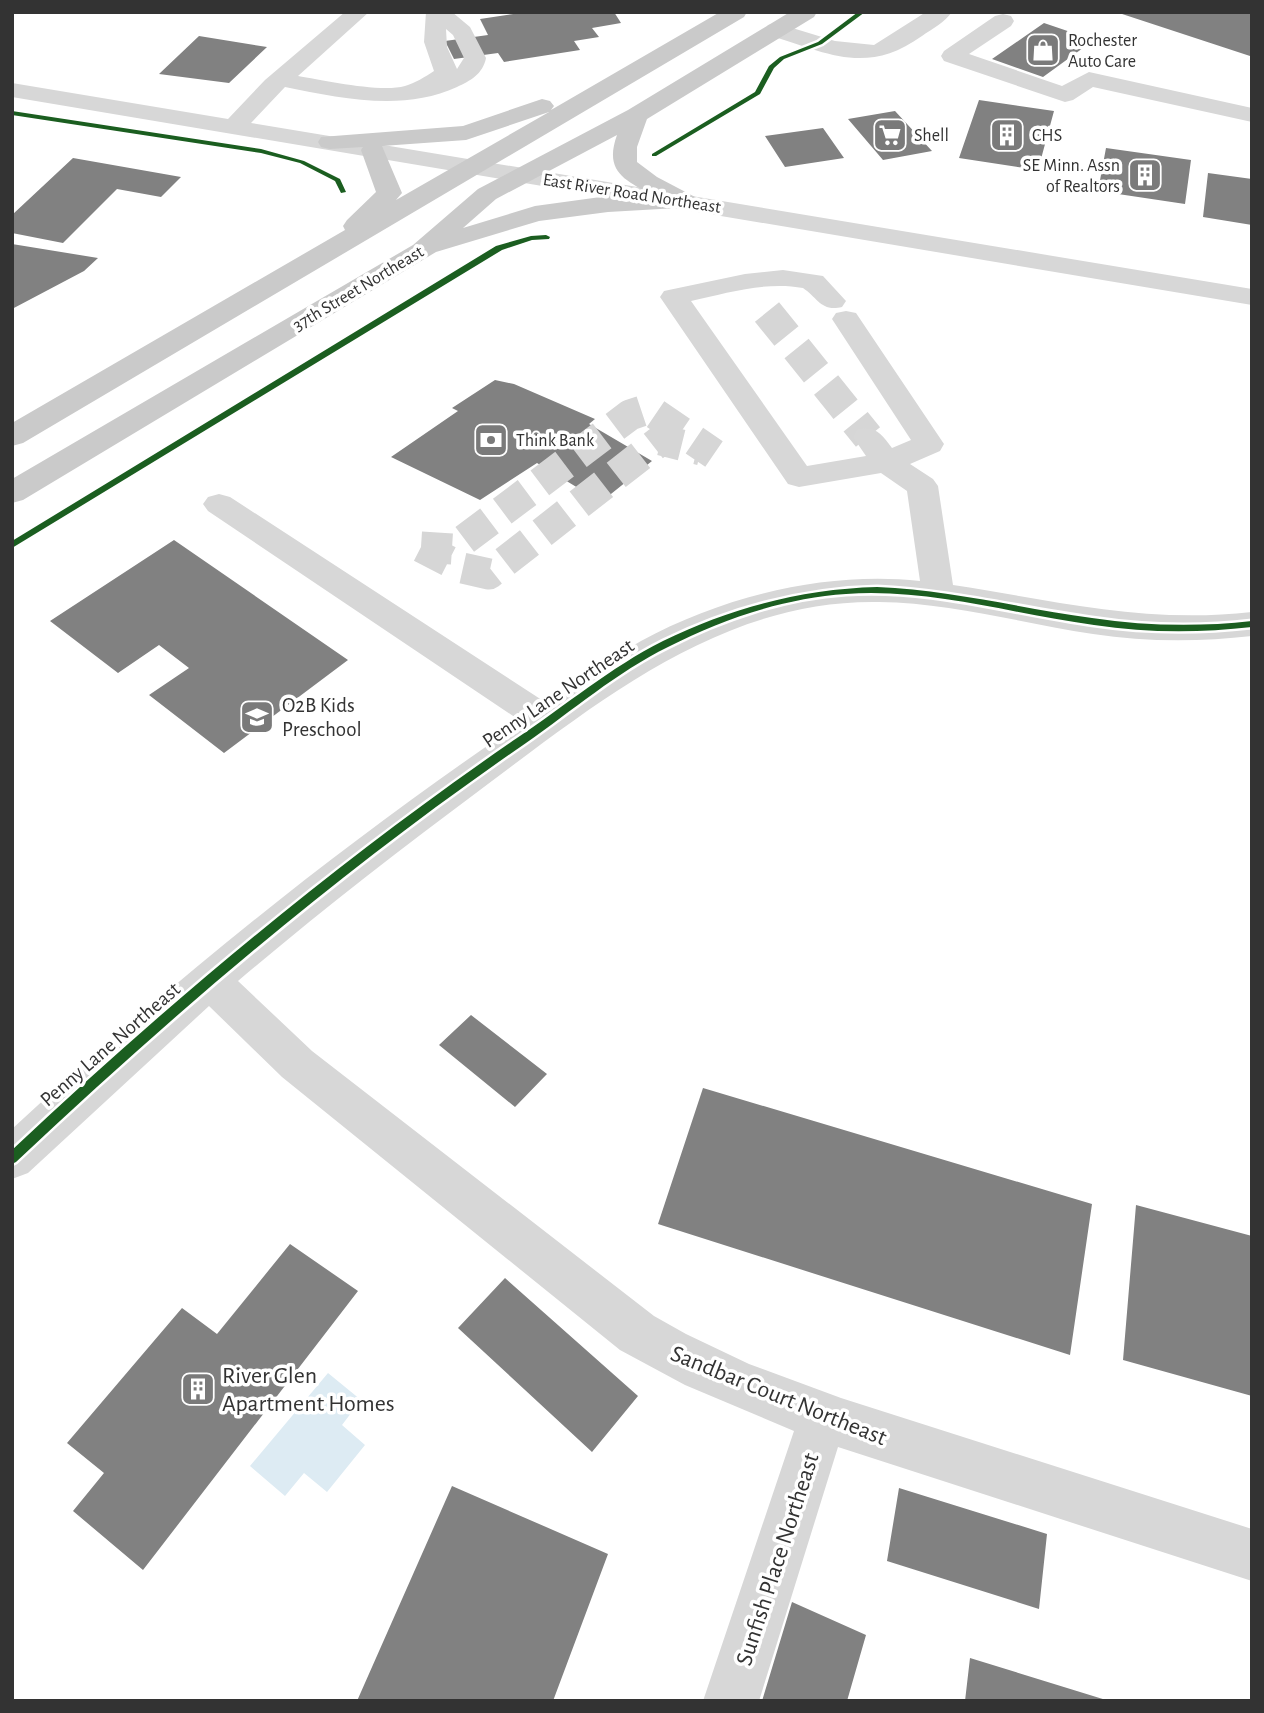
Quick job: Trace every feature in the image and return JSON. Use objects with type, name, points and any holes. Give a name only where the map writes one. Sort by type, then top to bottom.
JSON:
[{"type":"main road","points":[[12,436],[736,12]]},
{"type":"main road","name":"37th Street Northeast","points":[[12,493],[422,250],[487,194],[636,115],[806,12]]},
{"type":"main road","points":[[330,142],[466,133],[552,102],[604,88]]},
{"type":"main road","points":[[636,115],[623,158],[626,166],[642,179],[686,202]]},
{"type":"main road","points":[[332,250],[389,194],[373,150]]},
{"type":"main road","points":[[422,250],[535,214],[608,204],[686,202]]},
{"type":"street","points":[[234,126],[252,104],[358,12]]},
{"type":"street","points":[[280,79],[354,92],[404,92],[451,82],[474,65],[475,58],[462,32],[438,12]]},
{"type":"street","points":[[776,30],[862,52],[884,50],[935,17],[978,38]]},
{"type":"street","points":[[1003,22],[951,56],[1065,95],[1089,79],[1252,115]]},
{"type":"street","name":"East River Road Northeast","points":[[12,90],[1252,297]]},
{"type":"street","points":[[787,277],[814,282],[839,310],[929,444],[886,463],[799,477],[674,297],[751,293],[787,277]]},
{"type":"street","points":[[868,437],[886,463],[922,486],[938,593]]},
{"type":"street","points":[[219,504],[440,653],[549,722]]},
{"type":"street","name":"Penny Lane Northeast","points":[[12,1157],[54,1117],[211,981],[314,896],[442,797],[607,680],[664,645],[708,625],[757,608],[844,591],[886,590],[938,593],[1095,622],[1147,627],[1217,629],[1252,624]]},
{"type":"street","name":"Sandbar Court Northeast","points":[[211,981],[297,1063],[637,1333],[704,1370],[823,1417],[1068,1499],[1252,1555]]},
{"type":"street","name":"Sunfish Place Northeast","points":[[731,1701],[823,1417]]},
{"type":"shaded area","points":[[328,1373],[361,1400],[342,1425],[365,1445],[327,1492],[304,1473],[285,1496],[250,1466]]},
{"type":"building","points":[[527,12],[614,12],[621,23],[592,28],[599,37],[574,41],[580,50],[504,62],[498,53],[454,59],[445,41],[488,35],[480,19]]},
{"type":"building","points":[[1116,12],[1252,12],[1252,55],[1250,56]]},
{"type":"building","name":"Rochester Auto Care","points":[[1044,23],[1094,40],[1043,77],[992,59]]},
{"type":"building","points":[[199,36],[267,47],[229,83],[159,74]]},
{"type":"building","name":"CHS","points":[[979,100],[1054,111],[1038,170],[959,158]]},
{"type":"building","name":"Shell","points":[[895,111],[932,151],[883,160],[848,119]]},
{"type":"building","points":[[823,128],[844,158],[785,167],[765,136]]},
{"type":"building","name":"SE Minn. Assn of Realtors","points":[[1106,148],[1191,160],[1185,204],[1098,191]]},
{"type":"building","points":[[73,158],[181,177],[161,197],[117,189],[63,243],[12,233],[12,215]]},
{"type":"building","points":[[1208,173],[1252,179],[1252,225],[1203,217]]},
{"type":"building","points":[[12,244],[98,258],[84,271],[12,309]]},
{"type":"building","name":"Think Bank","points":[[495,380],[514,384],[595,419],[589,424],[652,461],[601,502],[537,463],[480,500],[391,457],[458,411],[452,408]]},
{"type":"building","name":"O2B Kids Preschool","points":[[174,540],[348,660],[224,753],[149,695],[189,668],[159,645],[118,673],[50,621]]},
{"type":"building","points":[[471,1015],[547,1074],[515,1107],[439,1045]]},
{"type":"building","points":[[703,1088],[1092,1204],[1070,1355],[658,1224]]},
{"type":"building","points":[[1136,1205],[1252,1236],[1252,1396],[1123,1360]]},
{"type":"building","name":"River Glen Apartment Homes","points":[[290,1244],[358,1291],[143,1570],[73,1511],[104,1473],[67,1443],[182,1308],[217,1334]]},
{"type":"building","points":[[505,1278],[638,1396],[592,1452],[458,1328]]},
{"type":"building","points":[[452,1486],[608,1554],[553,1701],[357,1701]]},
{"type":"building","points":[[899,1488],[1047,1534],[1039,1609],[887,1561]]},
{"type":"building","points":[[792,1602],[866,1635],[847,1701],[762,1701]]},
{"type":"building","points":[[970,1658],[1106,1700],[1106,1701],[965,1701]]},
{"type":"tunnel","points":[[767,312],[868,437]]},
{"type":"tunnel","points":[[701,450],[661,440],[489,574],[462,568],[421,547],[452,549],[630,415],[648,409],[714,454]]},
{"type":"cycle path","points":[[654,155],[758,93],[771,67],[782,58],[820,43],[862,12]]},
{"type":"cycle path","points":[[12,113],[261,151],[302,162],[338,180],[343,192]]},
{"type":"cycle path","points":[[12,545],[499,248],[531,238],[546,237]]},
{"type":"cycle path","points":[[12,1158],[184,1002],[364,856],[488,764],[618,673],[667,643],[731,616],[776,603],[845,591],[908,591],[970,599],[1094,622],[1134,626],[1193,628],[1252,624]]},
{"type":"place","name":"Rochester Auto Care","points":[[1043,50]]},
{"type":"place","name":"Shell","points":[[890,135]]},
{"type":"place","name":"CHS","points":[[1007,135]]},
{"type":"place","name":"SE Minn. Assn of Realtors","points":[[1145,175]]},
{"type":"place","name":"Think Bank","points":[[491,440]]},
{"type":"place","name":"O2B Kids Preschool","points":[[257,717]]},
{"type":"place","name":"River Glen Apartment Homes","points":[[198,1389]]}]
